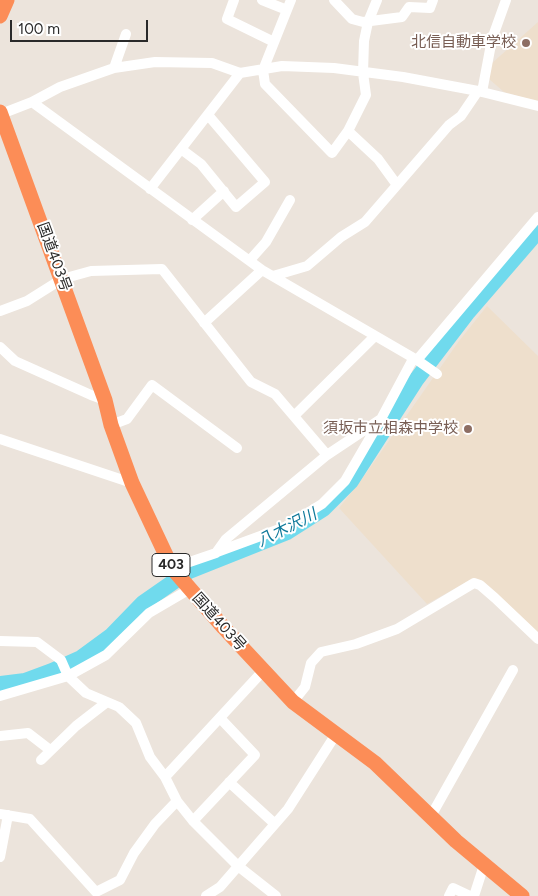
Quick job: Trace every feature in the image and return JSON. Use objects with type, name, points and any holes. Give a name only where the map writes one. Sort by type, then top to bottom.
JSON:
[{"type":"highway","points":[[0,16],[7,0]]},
{"type":"highway","name":"国道403号","points":[[0,113],[105,400],[132,483],[172,568],[293,702],[375,763],[484,865],[522,896]]},
{"type":"street","points":[[234,0],[227,19],[274,42]]},
{"type":"street","points":[[262,0],[287,10]]},
{"type":"street","points":[[291,0],[263,70],[265,84],[332,153],[348,131],[366,95],[363,73],[364,41],[368,22],[377,0]]},
{"type":"street","points":[[334,0],[352,19],[363,22],[402,17],[410,8],[430,8],[433,0]]},
{"type":"street","points":[[272,276],[307,266],[341,237],[365,222],[449,125],[460,116],[480,91],[492,39],[506,0]]},
{"type":"street","points":[[114,68],[126,34]]},
{"type":"street","points":[[0,113],[32,102],[60,87],[114,68],[155,62],[212,63],[240,73],[282,66],[334,68],[403,77],[480,91],[538,106]]},
{"type":"street","points":[[150,189],[240,73]]},
{"type":"street","points":[[32,102],[262,270],[415,359],[437,374]]},
{"type":"street","points":[[181,149],[201,164],[236,206],[265,182],[208,115]]},
{"type":"street","points":[[348,131],[378,159],[397,185]]},
{"type":"street","points":[[192,220],[224,191]]},
{"type":"street","points":[[250,260],[266,242],[290,200]]},
{"type":"street","points":[[172,568],[285,527],[322,504],[345,481],[415,359],[538,217]]},
{"type":"street","points":[[0,311],[27,301],[62,280],[91,271],[162,269],[251,382],[275,394],[327,455]]},
{"type":"street","points":[[204,323],[262,270]]},
{"type":"street","points":[[294,416],[374,336]]},
{"type":"street","points":[[0,347],[14,361],[105,400]]},
{"type":"street","points":[[112,426],[127,419],[152,385],[237,448]]},
{"type":"street","points":[[216,553],[226,540],[327,455],[381,419]]},
{"type":"street","points":[[0,439],[132,483]]},
{"type":"street","points":[[293,702],[304,687],[311,663],[321,652],[356,644],[397,629],[474,582],[495,598],[538,639]]},
{"type":"street","points":[[0,696],[68,676],[106,655],[149,613],[190,589]]},
{"type":"street","points":[[0,641],[37,642],[61,660],[68,676],[86,693],[119,707],[136,723],[150,756],[165,777],[177,801],[193,821],[238,866],[276,896]]},
{"type":"street","points":[[431,816],[513,670]]},
{"type":"street","points":[[165,777],[263,671]]},
{"type":"street","points":[[41,760],[76,726],[108,702]]},
{"type":"street","points":[[193,821],[255,755],[220,718]]},
{"type":"street","points":[[0,736],[28,733],[50,750]]},
{"type":"street","points":[[206,896],[220,887],[288,809],[336,734]]},
{"type":"street","points":[[229,782],[275,824]]},
{"type":"street","points":[[0,857],[4,815],[30,819],[96,892],[120,880],[134,853],[155,824],[177,801]]},
{"type":"street","points":[[449,896],[453,888],[472,896],[484,865]]},
{"type":"shaded area","name":"北信自動車学校","points":[[538,22],[538,102],[504,92],[489,79],[491,64]]},
{"type":"shaded area","name":"須坂市立相森中学校","points":[[487,306],[538,356],[538,633],[470,580],[427,604],[339,508],[362,479],[459,341]]},
{"type":"waterway","name":"八木沢川","points":[[0,684],[25,681],[81,658],[111,636],[143,603],[189,571],[287,532],[323,509],[351,481],[416,380],[468,312],[538,231]]},
{"type":"place","name":"北信自動車学校","points":[[526,43]]},
{"type":"place","name":"須坂市立相森中学校","points":[[468,429]]}]
